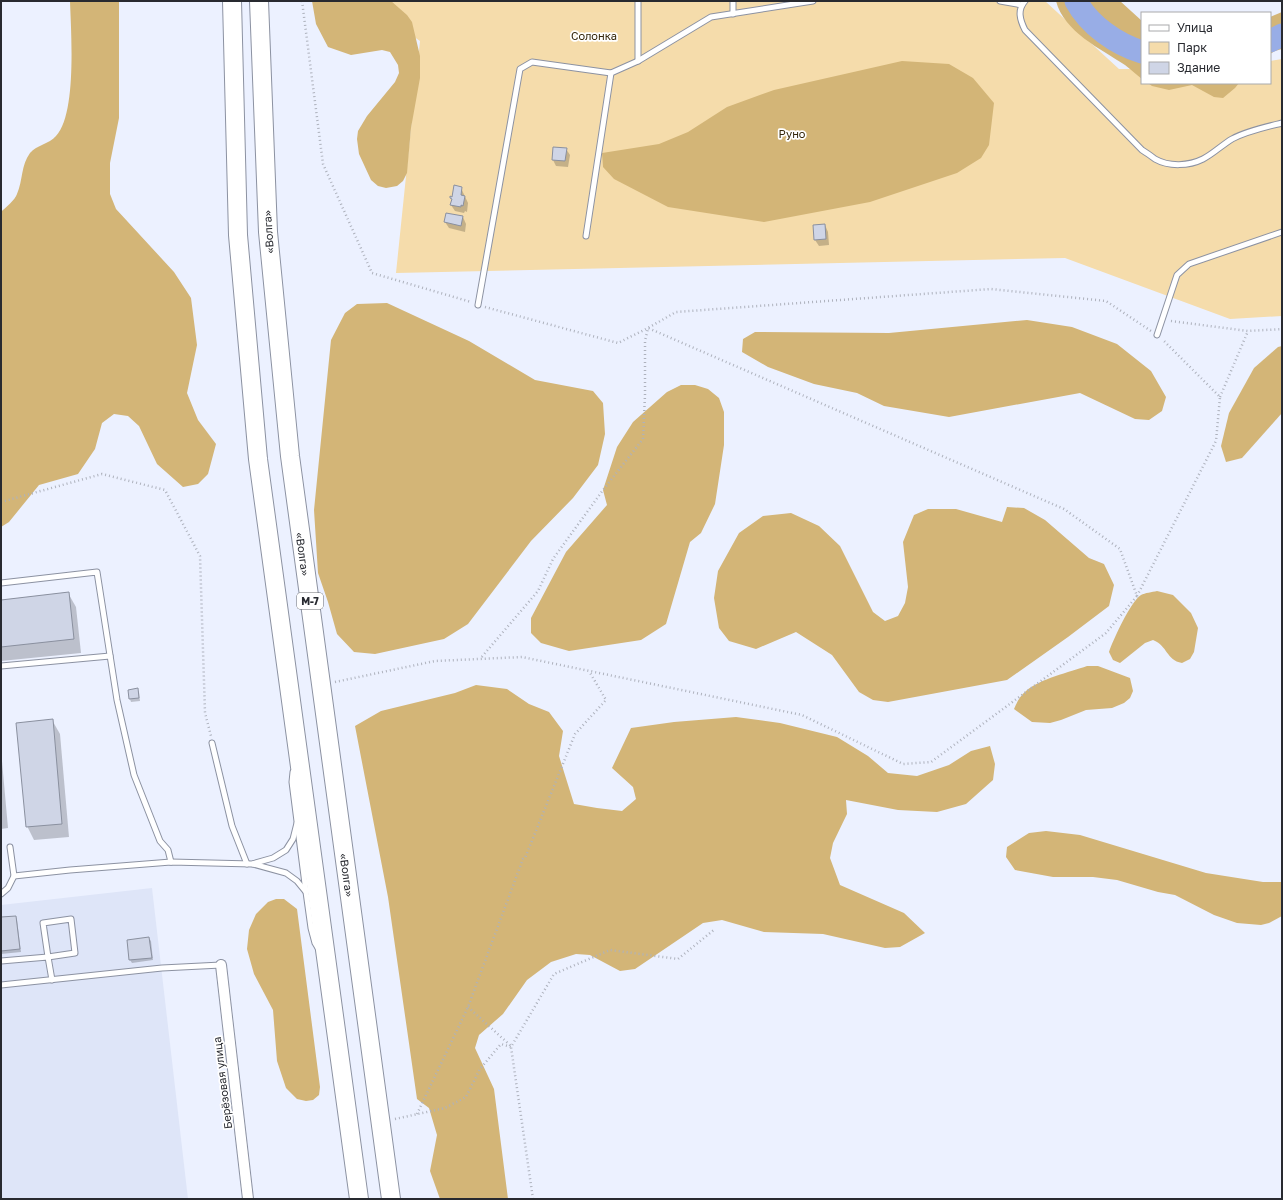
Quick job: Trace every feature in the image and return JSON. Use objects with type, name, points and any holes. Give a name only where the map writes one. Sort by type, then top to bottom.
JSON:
[{"type":"highway","points":[[232,1],[240,250],[258,459],[295,752],[359,1199]]},
{"type":"highway","name":"«Волга»","points":[[259,1],[268,239],[290,456],[391,1199]]},
{"type":"street","name":"Берёзовая улица","points":[[221,964],[248,1199]]},
{"type":"lane","points":[[638,1],[638,61]]},
{"type":"lane","points":[[733,1],[733,14]]},
{"type":"lane","points":[[478,305],[520,69],[532,62],[611,73],[638,61],[711,17],[813,1]]},
{"type":"lane","points":[[1000,1],[1023,3],[1020,16],[1025,30],[1142,150],[1155,159],[1178,165],[1189,164],[1203,159],[1232,139],[1259,129],[1282,123]]},
{"type":"lane","points":[[586,236],[611,73]]},
{"type":"lane","points":[[1157,335],[1177,275],[1189,264],[1282,232]]},
{"type":"lane","points":[[1,583],[96,572],[117,700],[134,775],[160,841],[168,850],[171,862]]},
{"type":"lane","points":[[1,666],[110,656]]},
{"type":"lane","points":[[212,743],[232,826],[249,864]]},
{"type":"lane","points":[[293,768],[292,782],[311,928],[315,943],[326,962]]},
{"type":"lane","points":[[249,864],[273,858],[286,850],[293,839],[297,823]]},
{"type":"lane","points":[[1,894],[8,888],[14,876],[10,846]]},
{"type":"lane","points":[[14,876],[171,862],[249,864],[286,873],[297,881],[306,892]]},
{"type":"lane","points":[[1,962],[48,957],[75,953],[70,919],[43,923],[48,957],[52,980]]},
{"type":"lane","points":[[1,985],[162,968],[221,964]]},
{"type":"path","points":[[302,1],[323,164],[372,273],[478,305],[618,343],[676,312],[991,289],[1106,300],[1157,335],[1220,397]]},
{"type":"path","points":[[1162,320],[1248,331],[1282,329]]},
{"type":"path","points":[[480,659],[538,591],[553,559],[603,490],[643,439],[645,341],[648,328]]},
{"type":"path","points":[[648,328],[1064,509],[1120,549],[1137,596]]},
{"type":"path","points":[[321,686],[435,661],[522,657],[802,715],[903,764],[931,762],[1106,633],[1137,596],[1216,441],[1220,397],[1248,331]]},
{"type":"path","points":[[1,502],[102,474],[166,490],[200,556],[205,713],[212,743]]},
{"type":"path","points":[[417,1114],[468,1006],[523,859],[575,734],[606,700],[589,671]]},
{"type":"path","points":[[511,1047],[554,974],[610,950],[678,959],[715,929]]},
{"type":"path","points":[[468,1006],[511,1047],[533,1199]]},
{"type":"path","points":[[380,1122],[446,1108],[466,1097],[480,1069],[501,1044],[511,1047]]},
{"type":"shaded area","points":[[152,888],[188,1199],[1,1199],[1,905]]},
{"type":"green space","points":[[70,1],[119,1],[119,118],[110,163],[110,194],[116,209],[174,272],[191,298],[197,345],[187,393],[198,420],[216,444],[208,474],[198,484],[183,487],[157,464],[139,426],[128,416],[114,414],[102,423],[95,449],[78,474],[39,485],[9,522],[1,527],[1,212],[16,196],[25,162],[30,153],[53,139],[63,125],[70,92],[72,52]]},
{"type":"green space","points":[[312,1],[391,1],[407,15],[412,22],[420,56],[420,78],[411,128],[407,173],[403,181],[397,186],[386,188],[378,186],[371,180],[359,154],[357,139],[358,131],[367,116],[395,82],[399,73],[398,65],[390,52],[382,50],[351,55],[328,47],[316,24]]},
{"type":"green space","name":"Руно","points":[[363,1],[1045,1],[1119,69],[1141,69],[1141,84],[1271,84],[1271,61],[1282,59],[1282,316],[1230,319],[1065,258],[396,273],[420,41]]},
{"type":"green space","points":[[1056,1],[1120,1],[1141,20],[1141,78],[1125,65],[1084,39],[1067,22],[1060,12]]},
{"type":"green space","points":[[1282,12],[1282,49],[1271,53],[1271,17]]},
{"type":"green space","points":[[902,61],[949,64],[973,78],[994,103],[989,145],[981,158],[957,173],[870,202],[764,222],[668,207],[614,179],[603,167],[602,153],[659,144],[688,132],[727,107],[774,90]]},
{"type":"green space","points":[[1149,84],[1238,84],[1223,98],[1214,97],[1192,85],[1169,90]]},
{"type":"green space","points":[[387,303],[469,341],[535,380],[593,391],[603,403],[605,434],[598,465],[573,498],[531,541],[468,624],[444,639],[375,654],[354,652],[337,634],[318,573],[314,510],[331,340],[345,313],[357,304]]},
{"type":"green space","points":[[1027,320],[1072,327],[1117,344],[1151,371],[1166,397],[1162,411],[1149,420],[1135,419],[1080,393],[949,417],[884,406],[857,393],[814,384],[768,367],[742,352],[743,339],[755,332],[889,333]]},
{"type":"green space","points":[[1282,346],[1282,413],[1242,458],[1226,462],[1221,446],[1229,413],[1254,368],[1278,347]]},
{"type":"green space","points":[[681,385],[695,385],[708,389],[719,398],[724,412],[724,445],[715,504],[701,533],[690,542],[666,624],[641,640],[569,651],[541,643],[531,633],[531,618],[566,552],[607,505],[603,490],[617,447],[633,422],[667,392]]},
{"type":"green space","points":[[1007,507],[1024,508],[1045,520],[1089,558],[1104,564],[1114,585],[1109,606],[1007,680],[888,702],[873,700],[859,692],[832,655],[796,632],[756,649],[729,641],[719,628],[714,598],[718,571],[739,533],[763,516],[791,513],[819,526],[840,546],[873,612],[885,621],[898,616],[905,603],[908,587],[903,542],[914,515],[928,509],[956,509],[1002,522]]},
{"type":"green space","points":[[1157,591],[1173,595],[1191,613],[1198,628],[1194,652],[1190,659],[1182,663],[1173,659],[1162,646],[1153,640],[1145,643],[1120,663],[1113,660],[1109,652],[1118,630],[1132,605],[1141,595]]},
{"type":"green space","points":[[1087,666],[1098,666],[1130,678],[1133,691],[1130,698],[1124,703],[1112,708],[1086,710],[1050,723],[1032,722],[1014,709],[1022,695],[1032,687],[1047,679]]},
{"type":"green space","points":[[476,685],[507,689],[529,704],[549,712],[563,731],[559,756],[574,804],[622,811],[636,799],[633,787],[612,768],[631,728],[674,722],[736,717],[780,723],[837,737],[868,756],[888,773],[917,776],[949,765],[971,751],[990,746],[995,764],[993,780],[966,804],[937,812],[898,810],[846,800],[847,814],[833,843],[830,858],[840,885],[904,913],[925,933],[900,947],[885,948],[823,934],[764,932],[722,920],[703,923],[635,969],[620,971],[590,955],[576,954],[551,962],[527,980],[503,1014],[479,1035],[475,1048],[494,1089],[508,1199],[440,1199],[430,1171],[437,1135],[429,1108],[417,1099],[388,897],[355,726],[381,711],[455,693]]},
{"type":"green space","points":[[1046,831],[1080,835],[1206,873],[1263,882],[1282,882],[1282,916],[1269,923],[1261,925],[1237,923],[1214,915],[1175,895],[1158,892],[1117,880],[1093,877],[1053,877],[1015,870],[1006,857],[1007,847],[1029,833]]},
{"type":"green space","points":[[276,899],[284,899],[297,909],[320,1087],[319,1095],[313,1100],[306,1101],[297,1099],[286,1088],[277,1061],[273,1010],[254,974],[247,949],[249,930],[256,914],[268,902]]},
{"type":"building","points":[[553,147],[567,148],[565,161],[552,160]]},
{"type":"building","points":[[454,185],[462,187],[461,195],[465,196],[463,206],[461,205],[461,207],[450,205],[452,199],[450,196],[452,197]]},
{"type":"building","points":[[446,213],[463,216],[461,226],[444,222]]},
{"type":"building","points":[[825,224],[826,239],[814,240],[813,225]]},
{"type":"building","points":[[69,592],[74,639],[1,647],[1,600]]},
{"type":"building","points":[[138,688],[139,698],[129,699],[128,690]]},
{"type":"building","points":[[53,719],[62,824],[26,827],[16,723]]},
{"type":"building","points":[[16,916],[20,949],[1,951],[1,917]]},
{"type":"building","points":[[149,937],[152,958],[129,960],[127,940]]},
{"type":"waterway","name":"Солонка","points":[[1076,1],[1088,18],[1096,26],[1113,39],[1141,52]]},
{"type":"waterway","name":"Солонка","points":[[1271,40],[1282,35]]}]
